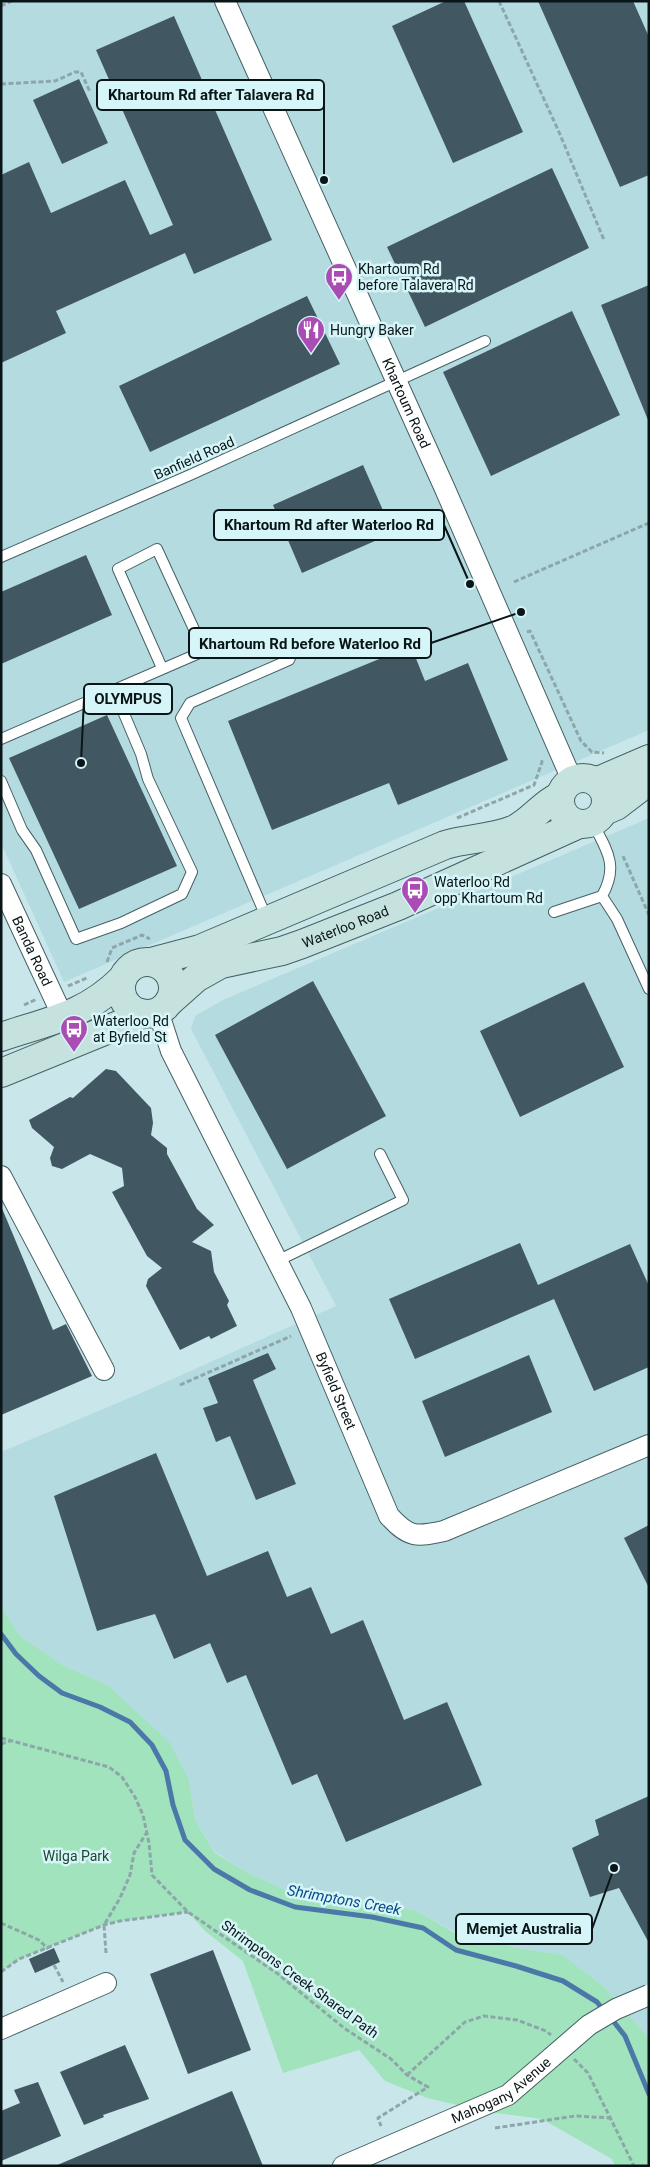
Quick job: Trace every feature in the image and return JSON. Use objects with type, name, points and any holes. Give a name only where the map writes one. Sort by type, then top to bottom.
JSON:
[{"type":"street","name":"Khartoum Road","points":[[225,1],[575,786]]},
{"type":"street","points":[[1,1038],[63,1018],[96,1002],[113,973],[128,970],[153,951],[200,949],[444,845],[464,838],[512,830],[524,824],[551,800],[575,786],[598,780],[649,759]]},
{"type":"street","name":"Waterloo Road","points":[[1,1073],[156,1009],[196,978],[221,964],[282,951],[398,906],[591,819],[616,806],[649,781]]},
{"type":"street","points":[[575,786],[603,790],[606,798],[591,819],[565,816],[560,804],[575,786]]},
{"type":"street","name":"Banda Road","points":[[1,884],[63,1018]]},
{"type":"street","points":[[113,973],[126,1004],[156,1009],[172,994],[170,977],[153,951]]},
{"type":"street","name":"Byfield Street","points":[[156,1009],[171,1051],[278,1261],[325,1362],[389,1516],[403,1531],[420,1536],[444,1531],[649,1445]]},
{"type":"street","points":[[1,1176],[104,1370]]},
{"type":"street","points":[[1,2030],[106,1983]]},
{"type":"street","name":"Mahogany Avenue","points":[[343,2166],[364,2162],[508,2095],[589,2025],[616,2009],[649,1995]]},
{"type":"lane","name":"Banfield Road","points":[[1,557],[485,341]]},
{"type":"lane","points":[[1,739],[204,651],[157,549],[118,569],[162,668]]},
{"type":"lane","points":[[268,920],[182,718],[190,703],[289,660],[298,639]]},
{"type":"lane","points":[[1,781],[22,830],[36,850],[76,939],[121,923],[182,894],[192,872],[148,778],[141,754],[114,690]]},
{"type":"lane","points":[[554,912],[602,896],[610,881],[610,860],[591,819]]},
{"type":"lane","points":[[602,896],[617,919],[649,989]]},
{"type":"lane","points":[[278,1261],[403,1200],[380,1154]]},
{"type":"path","points":[[1,6],[12,1]]},
{"type":"path","points":[[499,1],[559,132],[604,240]]},
{"type":"path","points":[[1,84],[55,81],[75,72],[81,72],[90,92]]},
{"type":"path","points":[[514,582],[649,523]]},
{"type":"path","points":[[530,631],[580,741],[592,752],[609,754]]},
{"type":"path","points":[[454,820],[534,785],[542,762],[539,754]]},
{"type":"path","points":[[622,852],[649,915]]},
{"type":"path","points":[[113,973],[112,948],[142,935],[153,951]]},
{"type":"path","points":[[64,987],[95,974]]},
{"type":"path","points":[[180,1385],[292,1336]]},
{"type":"path","name":"Shrimptons Creek Shared Path","points":[[1,1738],[109,1767],[122,1777],[135,1797],[147,1832],[152,1875],[188,1912],[278,1974],[344,2028],[391,2059],[407,2075],[428,2087],[378,2118],[381,2126]]},
{"type":"path","points":[[1,1744],[10,1741]]},
{"type":"path","points":[[106,1953],[104,1925],[120,1898],[130,1875],[134,1853],[147,1832]]},
{"type":"path","points":[[1,1972],[19,1959],[48,1950],[104,1925],[120,1921],[188,1912]]},
{"type":"path","points":[[1,1923],[39,1940],[48,1950]]},
{"type":"path","points":[[54,1965],[64,1982]]},
{"type":"path","points":[[495,2128],[575,2116],[612,2118]]},
{"type":"shaded area","points":[[1,1],[649,1],[649,730],[64,982],[1,843]]},
{"type":"shaded area","points":[[649,818],[649,2038],[604,1987],[563,1955],[523,1949],[455,1932],[415,1910],[287,1891],[250,1874],[215,1852],[195,1820],[189,1780],[107,1685],[62,1665],[20,1636],[1,1607],[1,1452],[141,1393],[336,1306],[191,1029],[195,1016],[223,1000]]},
{"type":"green space","name":"Wilga Park","points":[[1,1607],[20,1636],[62,1665],[107,1685],[169,1742],[189,1780],[195,1820],[215,1853],[250,1874],[287,1891],[415,1910],[455,1933],[523,1949],[563,1955],[604,1987],[649,2038],[649,2166],[615,2166],[612,2159],[542,2119],[488,2112],[427,2098],[385,2081],[359,2050],[283,2073],[243,1961],[205,1931],[188,1912],[120,1921],[104,1925],[19,1959],[1,1972]]},
{"type":"building","points":[[446,1],[464,1],[523,132],[453,163],[392,26]]},
{"type":"building","points":[[538,1],[633,1],[649,37],[649,175],[620,187]]},
{"type":"building","points":[[174,16],[272,240],[194,274],[185,253],[56,311],[66,333],[1,363],[1,175],[29,162],[51,213],[125,180],[150,235],[173,225],[96,50]]},
{"type":"building","points":[[79,79],[108,143],[62,164],[33,100]]},
{"type":"building","points":[[552,168],[589,248],[425,327],[387,247]]},
{"type":"building","points":[[649,285],[649,420],[648,420],[601,305]]},
{"type":"building","points":[[307,296],[340,364],[150,452],[119,386]]},
{"type":"building","points":[[572,311],[620,415],[491,476],[443,372]]},
{"type":"building","points":[[363,465],[393,533],[302,573],[273,505]]},
{"type":"building","points":[[86,555],[112,615],[1,664],[1,592]]},
{"type":"building","points":[[411,646],[425,681],[468,663],[508,760],[398,805],[389,783],[272,830],[228,721]]},
{"type":"building","points":[[107,715],[177,866],[79,909],[9,758]]},
{"type":"building","points":[[313,981],[386,1116],[287,1169],[215,1035]]},
{"type":"building","points":[[584,982],[624,1067],[520,1117],[480,1031]]},
{"type":"building","points":[[106,1069],[116,1071],[151,1108],[153,1123],[151,1135],[167,1148],[167,1154],[197,1209],[214,1225],[192,1242],[211,1251],[214,1272],[229,1301],[227,1305],[237,1326],[211,1339],[209,1336],[180,1350],[146,1286],[148,1279],[162,1268],[147,1256],[112,1192],[124,1186],[122,1168],[90,1154],[62,1169],[52,1166],[50,1158],[54,1147],[32,1128],[29,1120],[70,1097],[73,1098]]},
{"type":"building","points":[[1,1206],[53,1330],[66,1324],[92,1376],[1,1415]]},
{"type":"building","points":[[520,1243],[538,1285],[630,1244],[649,1286],[649,1367],[594,1391],[554,1299],[415,1359],[389,1299]]},
{"type":"building","points":[[268,1353],[276,1369],[253,1380],[296,1484],[256,1500],[230,1436],[216,1442],[203,1408],[218,1403],[208,1378]]},
{"type":"building","points":[[529,1355],[552,1412],[445,1457],[422,1401]]},
{"type":"building","points":[[156,1453],[207,1576],[268,1551],[287,1597],[311,1587],[331,1634],[363,1620],[404,1720],[447,1702],[482,1785],[346,1842],[317,1774],[292,1785],[246,1675],[227,1683],[210,1643],[174,1659],[155,1614],[97,1631],[54,1496]]},
{"type":"building","points":[[649,1525],[649,1588],[624,1538]]},
{"type":"building","points":[[649,1796],[649,1943],[619,1888],[590,1897],[572,1848],[599,1835],[595,1820]]},
{"type":"building","points":[[54,1948],[60,1962],[35,1973],[29,1959]]},
{"type":"building","points":[[213,1950],[251,2050],[188,2074],[150,1974]]},
{"type":"building","points":[[125,2045],[149,2099],[103,2115],[104,2117],[84,2125],[60,2072]]},
{"type":"building","points":[[38,2082],[61,2136],[1,2161],[1,2111],[20,2103],[14,2090]]},
{"type":"building","points":[[232,2091],[263,2166],[55,2166]]},
{"type":"waterway","name":"Shrimptons Creek","points":[[1,1634],[16,1654],[39,1676],[62,1693],[100,1707],[130,1722],[152,1745],[166,1771],[173,1805],[185,1840],[214,1869],[250,1890],[295,1907],[372,1917],[423,1928],[456,1950],[563,1981],[597,2002],[604,2011]]},
{"type":"waterway","name":"Shrimptons Creek","points":[[610,2017],[625,2036],[649,2094]]},
{"type":"place","name":"Khartoum Rd after Talavera Rd","points":[[324,180]]},
{"type":"place","name":"Khartoum Rd before Talavera Rd","points":[[339,301]]},
{"type":"place","name":"Hungry Baker","points":[[311,354]]},
{"type":"place","name":"Khartoum Rd after Waterloo Rd","points":[[470,584]]},
{"type":"place","name":"Khartoum Rd before Waterloo Rd","points":[[521,612]]},
{"type":"place","name":"OLYMPUS","points":[[81,763]]},
{"type":"place","name":"Waterloo Rd opp Khartoum Rd","points":[[415,914]]},
{"type":"place","name":"Waterloo Rd at Byfield St","points":[[74,1053]]},
{"type":"place","name":"Memjet Australia","points":[[614,1868]]}]
